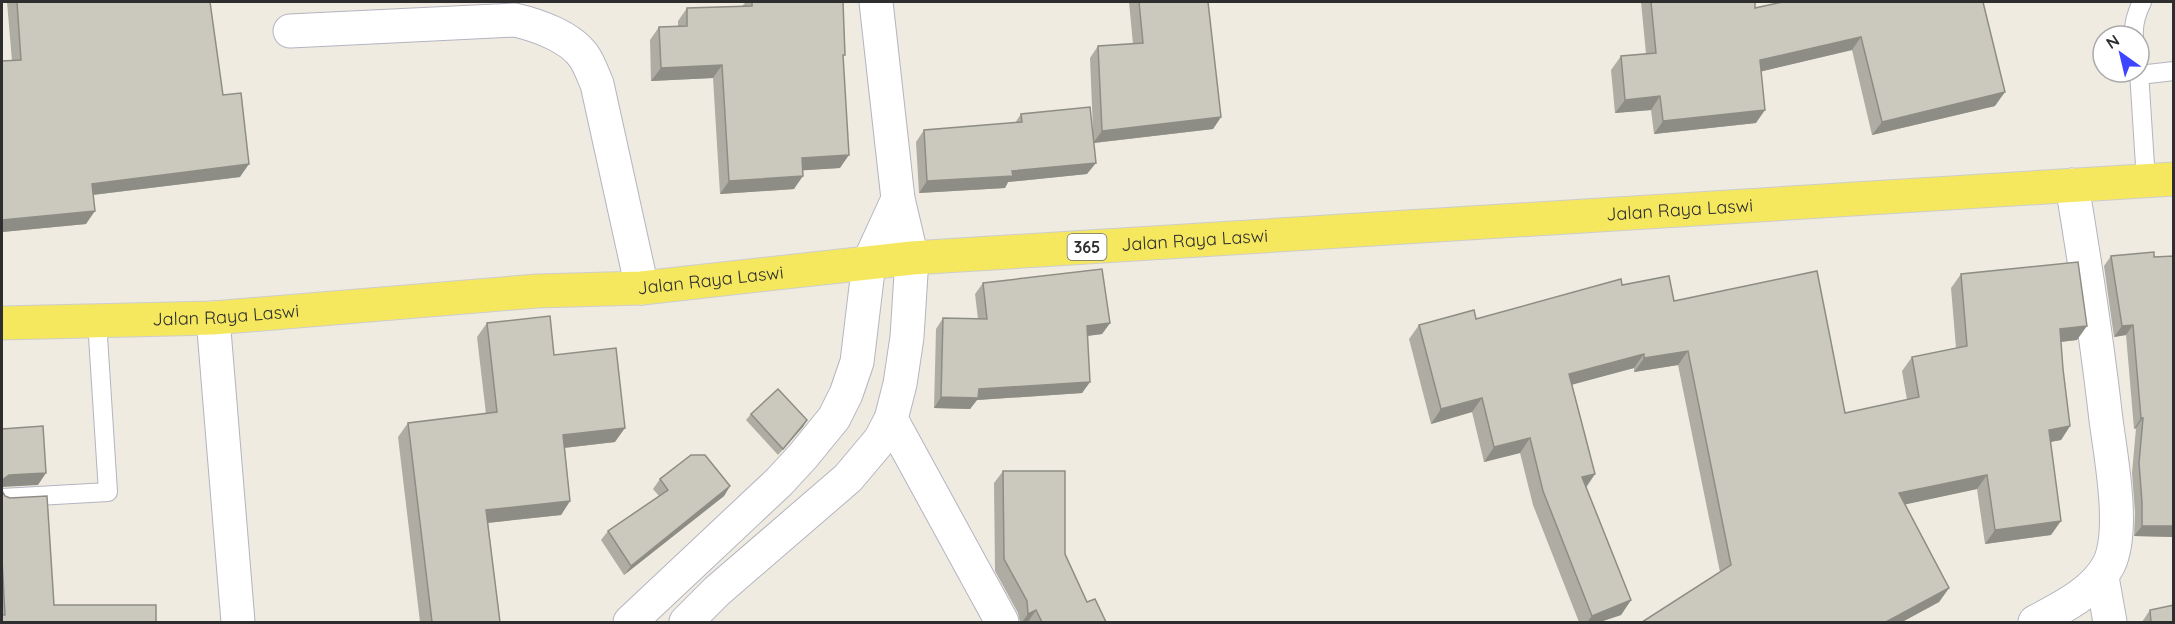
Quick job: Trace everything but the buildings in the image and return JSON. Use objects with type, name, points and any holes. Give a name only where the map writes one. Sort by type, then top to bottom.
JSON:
[{"type":"main road","name":"Jalan Raya Laswi","points":[[2,323],[213,318],[537,291],[642,288],[912,258],[2160,180]]},
{"type":"street","points":[[686,622],[717,591],[848,478],[880,440],[891,419],[900,384],[907,337],[912,258],[898,199],[876,2]]},
{"type":"street","points":[[290,31],[515,20],[540,26],[565,40],[584,56],[597,84],[642,288]]},
{"type":"street","points":[[2035,622],[2084,593],[2102,577],[2110,562],[2115,541],[2116,497],[2097,342],[2072,185]]},
{"type":"street","points":[[630,622],[778,482],[834,418],[846,394],[857,362],[869,262],[898,199]]},
{"type":"street","points":[[213,318],[238,622]]},
{"type":"street","points":[[891,419],[1002,622]]},
{"type":"street","points":[[2102,577],[2110,622]]},
{"type":"lane","points":[[2134,24],[2142,2]]},
{"type":"lane","points":[[2151,72],[2174,71]]},
{"type":"lane","points":[[2141,84],[2160,180]]},
{"type":"lane","points":[[2,498],[108,492],[97,321]]}]
